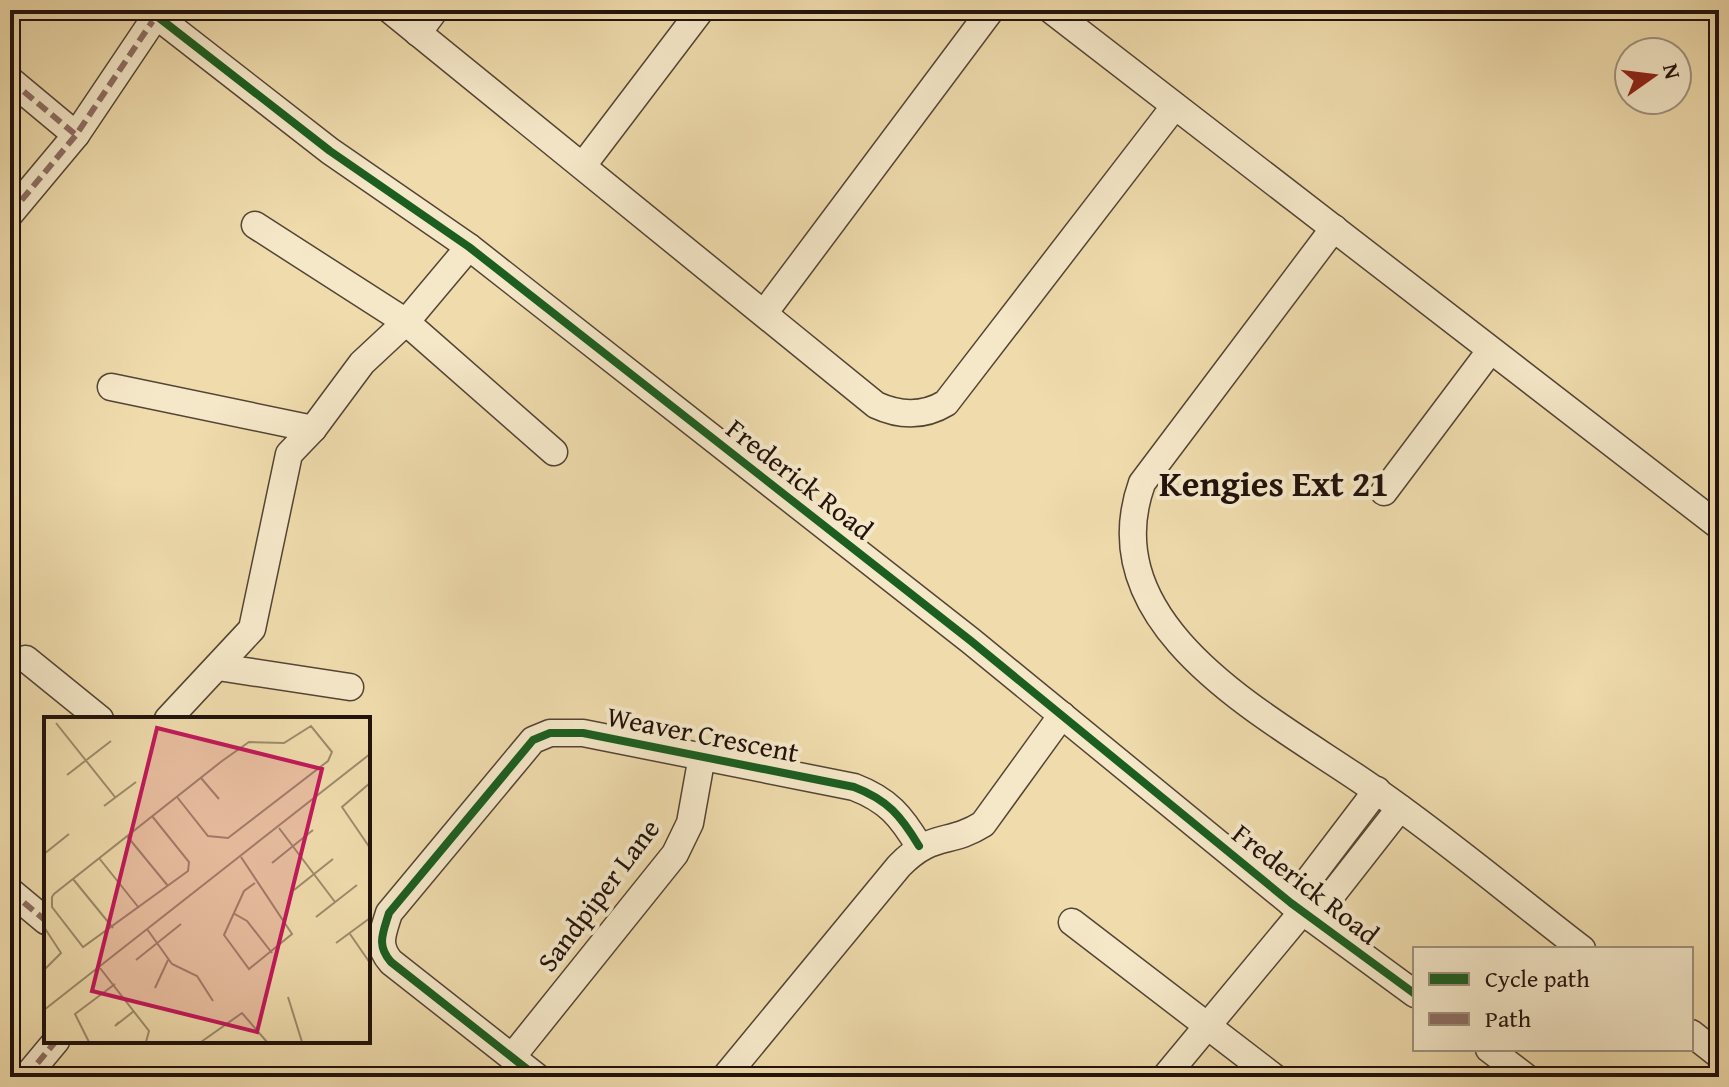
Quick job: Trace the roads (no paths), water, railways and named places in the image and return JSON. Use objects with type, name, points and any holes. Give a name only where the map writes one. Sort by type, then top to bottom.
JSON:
[{"type":"street","points":[[390,10],[584,164],[876,405],[910,415],[936,409],[964,382],[1174,107]]},
{"type":"street","points":[[418,33],[435,10]]},
{"type":"street","points":[[584,164],[701,10]]},
{"type":"street","points":[[765,312],[991,10]]},
{"type":"street","points":[[1051,10],[1719,526]]},
{"type":"street","points":[[10,214],[76,135],[153,13]]},
{"type":"street","name":"Frederick Road","points":[[153,13],[330,151],[469,247],[1062,715],[1302,911],[1413,993]]},
{"type":"street","points":[[10,80],[76,135]]},
{"type":"street","points":[[255,225],[406,322],[554,452]]},
{"type":"street","points":[[1334,228],[1151,467],[1139,492],[1133,538],[1147,593],[1183,649],[1228,688],[1377,790],[1579,947]]},
{"type":"street","points":[[170,717],[252,629],[289,454],[313,429],[362,363],[406,322],[469,247]]},
{"type":"street","points":[[1384,492],[1490,351]]},
{"type":"street","points":[[111,387],[313,429]]},
{"type":"street","points":[[26,659],[98,717]]},
{"type":"street","points":[[218,667],[350,687]]},
{"type":"street","points":[[725,1077],[919,846],[964,836],[983,824],[1062,715]]},
{"type":"street","name":"Weaver Crescent","points":[[537,1077],[383,953],[380,941],[389,913],[533,740],[550,733],[583,733],[854,787],[881,798],[899,813],[919,846]]},
{"type":"street","name":"Sandpiper Lane","points":[[512,1057],[675,854],[690,823],[702,756]]},
{"type":"street","points":[[1302,911],[1377,790]]},
{"type":"street","points":[[1165,1077],[1302,911],[1400,808]]},
{"type":"street","points":[[10,891],[44,919]]},
{"type":"street","points":[[1072,922],[1274,1077]]},
{"type":"street","points":[[1693,1035],[1719,1055]]},
{"type":"street","points":[[26,1077],[54,1043]]},
{"type":"street","points":[[1492,1051],[1526,1077]]},
{"type":"district","name":"Kengies Ext 21","points":[[1274,483]]}]
